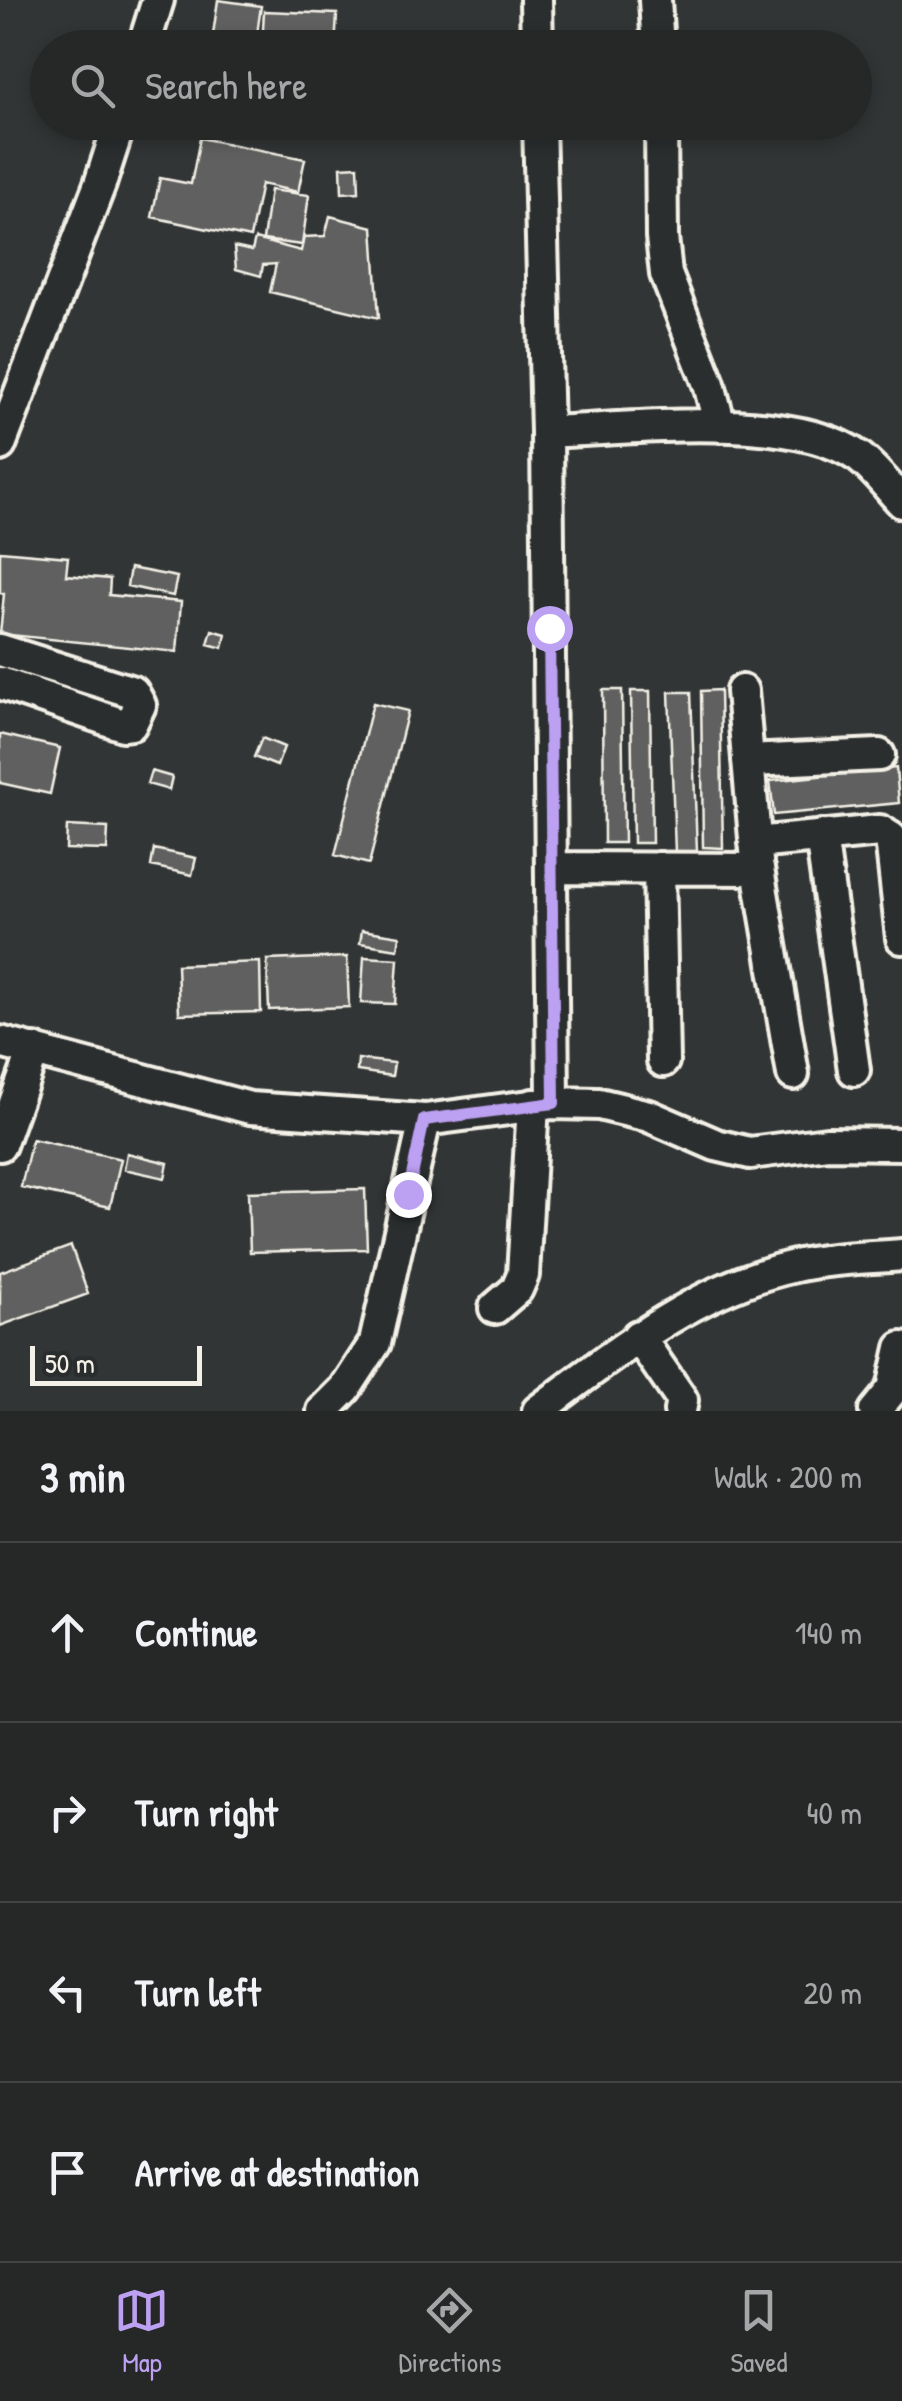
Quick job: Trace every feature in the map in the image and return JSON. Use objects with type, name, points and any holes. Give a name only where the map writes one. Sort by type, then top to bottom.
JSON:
[{"type":"street","points":[[149,30],[158,0]]},
{"type":"street","points":[[536,0],[537,30]]},
{"type":"street","points":[[655,0],[657,30]]},
{"type":"street","points":[[0,445],[114,140]]},
{"type":"street","points":[[495,1308],[517,1289],[523,1276],[543,1104],[551,868],[539,140]]},
{"type":"street","points":[[661,140],[666,274],[720,426]]},
{"type":"street","points":[[546,432],[720,426],[808,435],[860,458],[902,502]]},
{"type":"street","points":[[0,650],[134,692],[140,704],[131,724],[123,725],[0,683]]},
{"type":"street","points":[[742,691],[756,856],[793,1074]]},
{"type":"street","points":[[748,761],[879,755]]},
{"type":"street","points":[[551,868],[659,868],[756,856],[820,836],[880,832],[891,838],[902,938]]},
{"type":"street","points":[[820,836],[854,1070]]},
{"type":"street","points":[[659,868],[663,1061]]},
{"type":"street","points":[[0,1042],[250,1108],[424,1120],[543,1104],[599,1104],[649,1116],[716,1145],[750,1153],[827,1143],[902,1144]]},
{"type":"street","points":[[0,1146],[34,1050]]},
{"type":"street","points":[[323,1411],[344,1389],[375,1342],[424,1120]]},
{"type":"street","points":[[538,1411],[638,1336],[736,1286],[794,1266],[902,1256]]},
{"type":"street","points":[[638,1336],[682,1400],[680,1411]]},
{"type":"street","points":[[890,1396],[902,1348]]},
{"type":"building","points":[[218,0],[261,6],[258,30],[214,30]]},
{"type":"building","points":[[264,11],[337,14],[336,30],[263,30]]},
{"type":"building","points":[[200,140],[305,159],[298,192],[261,184],[250,238],[152,217],[160,178],[191,184]]},
{"type":"building","points":[[358,166],[359,192],[342,193],[341,167]]},
{"type":"building","points":[[270,190],[309,195],[302,245],[263,240]]},
{"type":"building","points":[[330,216],[373,227],[379,318],[270,292],[276,264],[263,265],[261,276],[236,269],[234,247],[252,251],[255,239],[301,251],[304,237],[325,236]]},
{"type":"building","points":[[0,551],[68,557],[66,575],[110,579],[109,595],[181,602],[177,652],[0,634],[4,594],[0,593]]},
{"type":"building","points":[[130,568],[177,577],[173,596],[127,586]]},
{"type":"building","points":[[212,630],[226,634],[223,648],[208,644]]},
{"type":"building","points":[[603,690],[622,690],[624,843],[604,843]]},
{"type":"building","points":[[720,690],[723,848],[703,847],[701,691]]},
{"type":"building","points":[[631,691],[650,691],[652,843],[633,843]]},
{"type":"building","points":[[669,692],[691,692],[697,851],[675,852]]},
{"type":"building","points":[[373,703],[408,711],[369,864],[335,855]]},
{"type":"building","points":[[0,734],[60,748],[50,794],[0,783]]},
{"type":"building","points":[[262,738],[284,747],[277,766],[254,757]]},
{"type":"building","points":[[896,768],[899,803],[774,815],[770,781]]},
{"type":"building","points":[[151,771],[172,777],[169,790],[147,784]]},
{"type":"building","points":[[67,826],[108,828],[107,850],[66,849]]},
{"type":"building","points":[[154,849],[196,858],[192,875],[151,866]]},
{"type":"building","points":[[362,930],[400,936],[398,949],[360,943]]},
{"type":"building","points":[[347,957],[349,1007],[269,1010],[267,960]]},
{"type":"building","points":[[364,957],[398,959],[395,1004],[361,1003]]},
{"type":"building","points":[[260,962],[261,1012],[179,1014],[177,965]]},
{"type":"building","points":[[358,1059],[394,1063],[392,1076],[357,1071]]},
{"type":"building","points":[[32,1139],[121,1159],[110,1207],[21,1187]]},
{"type":"building","points":[[127,1153],[168,1163],[165,1178],[124,1169]]},
{"type":"building","points":[[365,1189],[367,1249],[250,1252],[248,1192]]},
{"type":"building","points":[[71,1246],[88,1294],[0,1326],[0,1272]]},
{"type":"route","points":[[408,1194],[424,1120],[554,1103],[549,628]]}]
